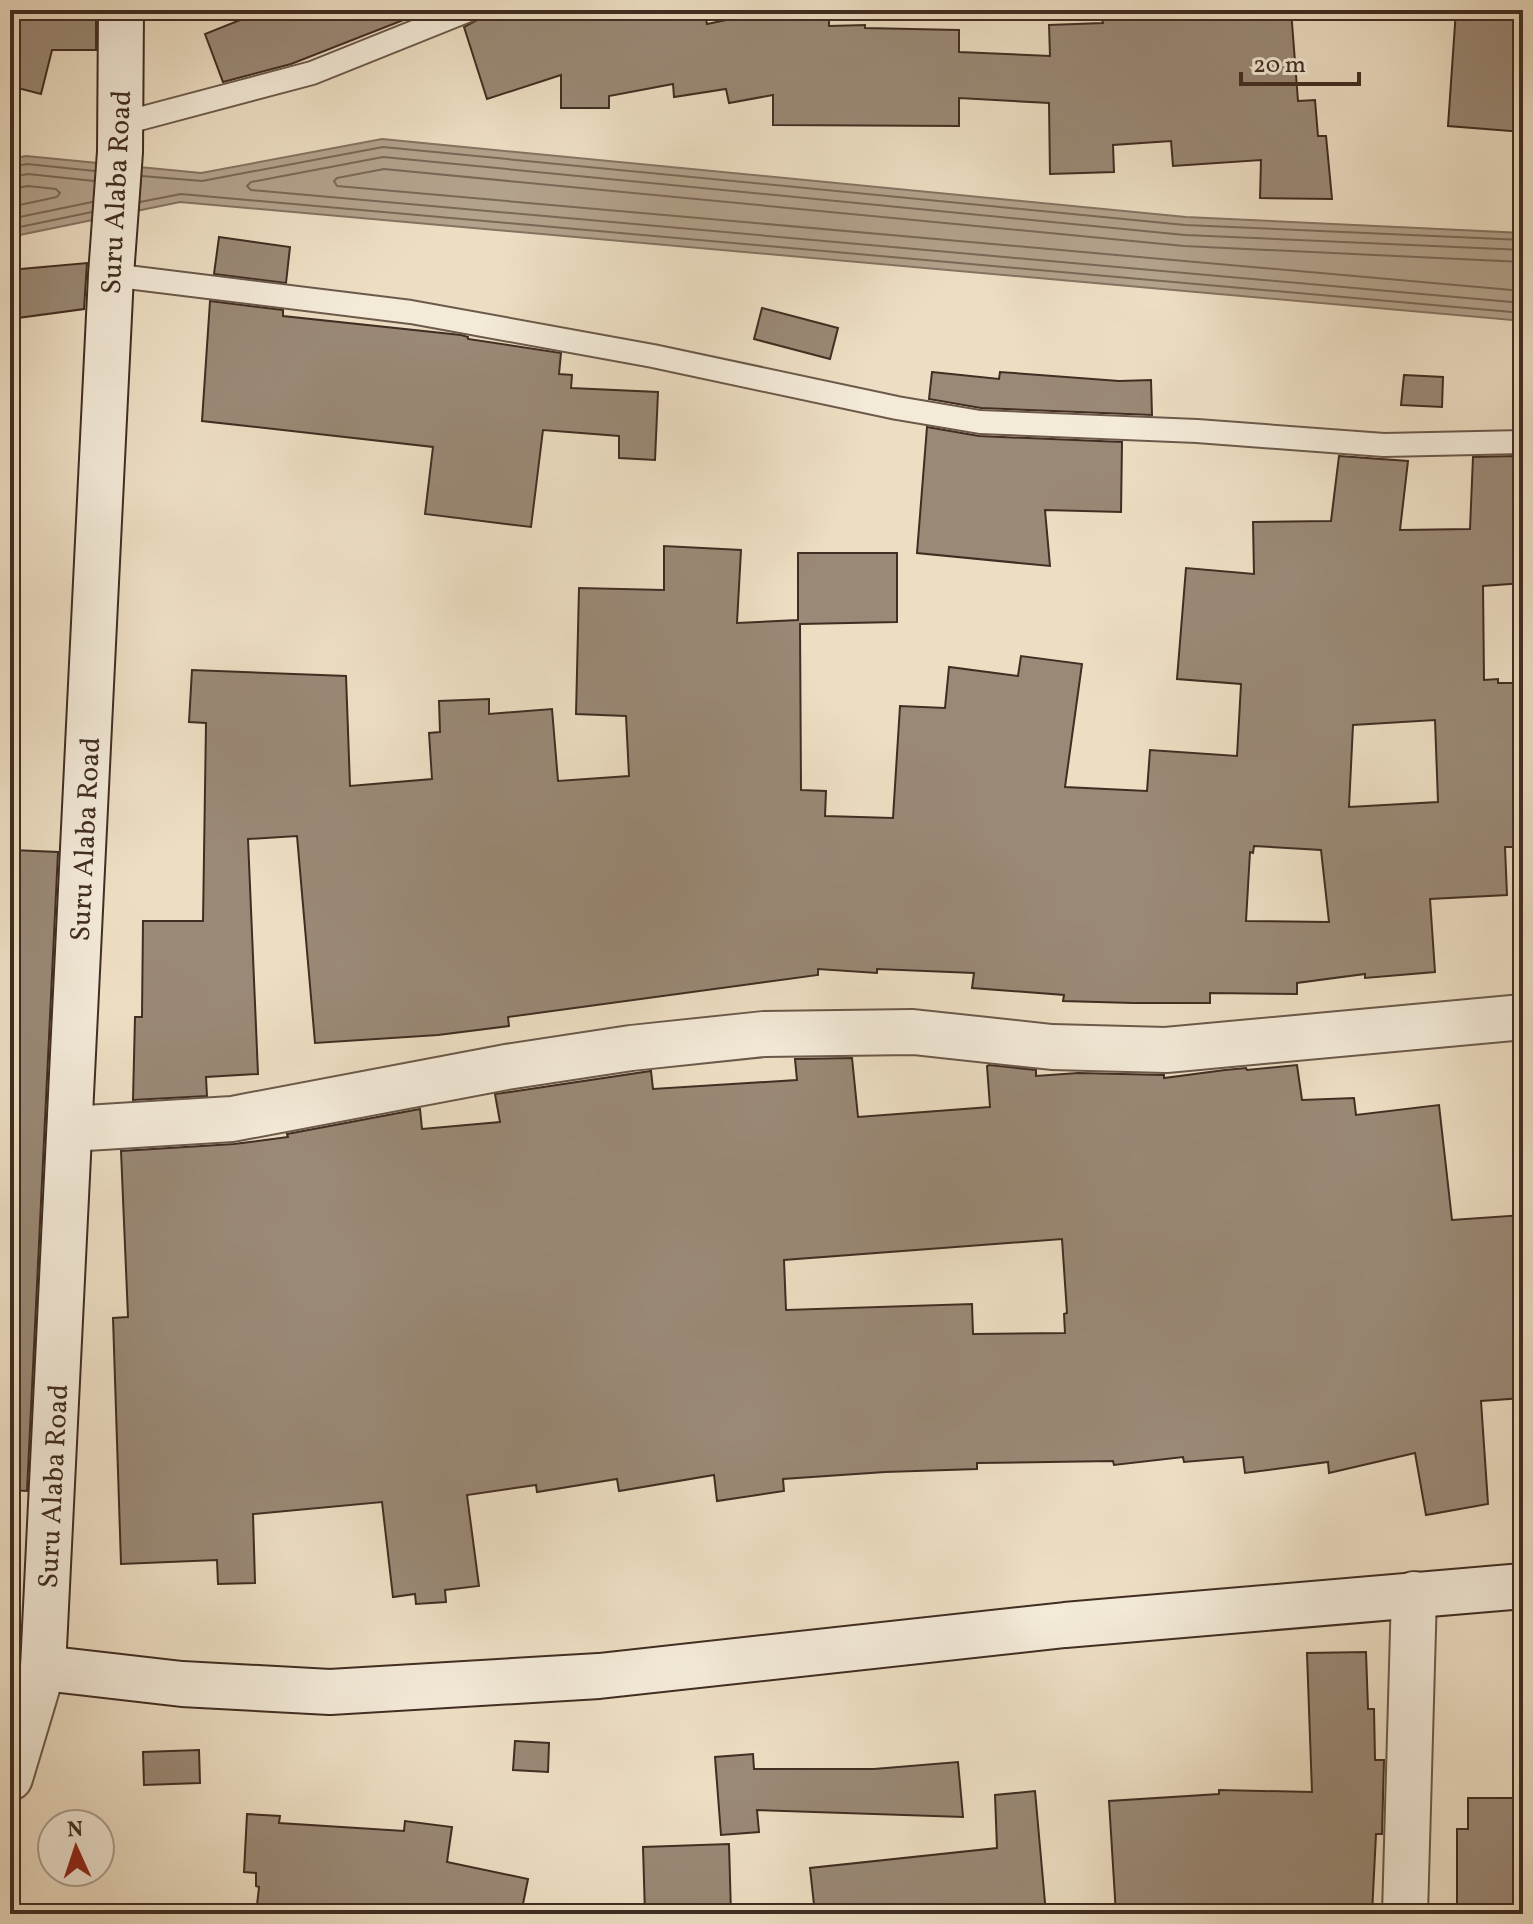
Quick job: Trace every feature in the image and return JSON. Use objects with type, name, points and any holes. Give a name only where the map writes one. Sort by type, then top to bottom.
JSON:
[{"type":"street","name":"Suru Alaba Road","points":[[10,1778],[27,1675],[70,1129],[120,138],[121,10]]},
{"type":"street","points":[[70,1129],[232,1119],[506,1067],[631,1048],[764,1034],[913,1032],[1052,1047],[1166,1050],[1523,1017]]},
{"type":"street","points":[[27,1675],[346,1691],[599,1676],[1065,1625],[1523,1586]]},
{"type":"street","points":[[1405,1914],[1414,1594]]},
{"type":"lane","points":[[120,138],[312,73],[469,10]]},
{"type":"lane","points":[[112,255],[653,356],[897,408],[980,422],[1197,431],[1384,445],[1523,442]]},
{"type":"water","points":[[382,139],[1186,217],[1523,233],[1523,321],[180,202],[10,237],[10,159],[26,156],[201,173]]},
{"type":"building","points":[[10,10],[96,10],[96,50],[52,50],[41,94],[10,86]]},
{"type":"building","points":[[265,10],[424,12],[291,64],[223,82],[205,34]]},
{"type":"building","points":[[483,10],[704,10],[707,24],[755,14],[829,12],[829,26],[959,30],[959,52],[1050,56],[1049,25],[1103,23],[1100,10],[1291,10],[1298,101],[1315,100],[1318,136],[1326,136],[1332,199],[1260,198],[1261,160],[1173,166],[1171,141],[1113,145],[1114,172],[1050,174],[1049,103],[959,98],[959,126],[773,125],[773,95],[729,103],[726,89],[674,97],[673,84],[609,96],[609,108],[561,108],[561,75],[487,99],[464,27],[479,19]]},
{"type":"building","points":[[1456,10],[1523,14],[1523,132],[1448,126]]},
{"type":"building","points":[[219,237],[290,247],[286,283],[214,274]]},
{"type":"building","points":[[87,263],[84,309],[10,319],[10,270]]},
{"type":"building","points":[[210,301],[283,310],[283,316],[461,335],[468,339],[561,353],[559,374],[572,375],[571,388],[658,392],[655,460],[619,458],[619,436],[543,430],[531,527],[425,514],[433,447],[202,421]]},
{"type":"building","points":[[762,308],[838,328],[830,359],[754,339]]},
{"type":"building","points":[[932,372],[999,379],[1000,372],[1119,381],[1151,380],[1152,415],[981,408],[929,399]]},
{"type":"building","points":[[1404,375],[1443,377],[1442,407],[1401,405]]},
{"type":"building","points":[[927,427],[979,436],[1122,442],[1121,512],[1045,510],[1050,566],[917,553]]},
{"type":"building","points":[[1339,456],[1408,461],[1400,530],[1470,529],[1473,457],[1515,456],[1514,483],[1523,482],[1523,583],[1483,586],[1484,680],[1523,683],[1523,847],[1505,847],[1507,895],[1430,899],[1435,972],[1365,978],[1365,974],[1297,983],[1297,994],[1210,993],[1210,1003],[1133,1003],[1063,1001],[1064,995],[972,988],[974,973],[877,969],[877,973],[818,969],[818,975],[508,1017],[509,1026],[438,1035],[315,1043],[297,836],[248,839],[258,1074],[206,1077],[207,1096],[133,1100],[135,1017],[142,1017],[143,921],[203,921],[206,723],[189,722],[192,670],[346,676],[350,786],[432,779],[429,733],[440,732],[439,701],[489,699],[489,714],[552,709],[558,781],[629,776],[626,716],[576,714],[579,588],[664,590],[664,546],[741,550],[737,623],[798,620],[798,553],[897,553],[897,622],[800,624],[801,790],[826,791],[825,816],[893,818],[900,706],[945,708],[949,667],[1018,676],[1021,656],[1082,664],[1065,787],[1147,791],[1150,750],[1237,756],[1241,684],[1177,679],[1186,568],[1254,574],[1253,522],[1331,521]],"holes":[[[1435,720],[1438,802],[1349,807],[1353,725]],[[1254,846],[1321,850],[1329,922],[1246,921],[1250,852],[1253,853]]]},
{"type":"building","points":[[12,850],[58,852],[27,1491],[10,1490]]},
{"type":"building","points":[[852,1058],[858,1117],[990,1107],[989,1065],[1036,1070],[1036,1076],[1078,1073],[1164,1075],[1164,1078],[1297,1065],[1302,1100],[1354,1098],[1356,1115],[1439,1105],[1452,1220],[1523,1215],[1523,1398],[1481,1401],[1488,1504],[1426,1515],[1415,1453],[1329,1473],[1328,1462],[1245,1473],[1243,1457],[1184,1462],[1183,1457],[1114,1465],[1113,1461],[977,1463],[977,1469],[783,1479],[784,1491],[717,1501],[714,1475],[619,1491],[617,1479],[537,1492],[536,1485],[467,1495],[479,1586],[445,1590],[446,1602],[416,1604],[415,1594],[393,1597],[382,1502],[253,1514],[255,1583],[218,1584],[217,1560],[121,1564],[113,1318],[128,1317],[121,1151],[234,1144],[288,1137],[287,1134],[420,1109],[422,1129],[500,1122],[495,1094],[651,1071],[653,1089],[797,1080],[795,1059]],"holes":[[[1062,1239],[1067,1313],[1064,1314],[1065,1333],[973,1334],[972,1304],[786,1310],[784,1260]]]},
{"type":"building","points":[[1366,1652],[1368,1709],[1374,1709],[1375,1760],[1384,1760],[1382,1834],[1376,1834],[1372,1914],[1116,1914],[1109,1801],[1219,1794],[1219,1790],[1312,1792],[1307,1653]]},
{"type":"building","points":[[515,1741],[549,1743],[548,1772],[513,1770]]},
{"type":"building","points":[[199,1750],[200,1783],[144,1785],[143,1752]]},
{"type":"building","points":[[753,1754],[754,1769],[874,1769],[958,1762],[963,1817],[757,1810],[759,1832],[721,1835],[715,1757]]},
{"type":"building","points":[[1035,1791],[1046,1914],[815,1914],[810,1868],[997,1848],[995,1795]]},
{"type":"building","points":[[1468,1798],[1523,1798],[1523,1914],[1457,1914],[1457,1829],[1468,1829]]},
{"type":"building","points":[[247,1814],[280,1816],[279,1823],[404,1831],[405,1821],[452,1827],[447,1862],[528,1879],[521,1914],[256,1914],[259,1887],[256,1886],[256,1873],[244,1872]]},
{"type":"building","points":[[729,1844],[731,1914],[645,1914],[643,1847]]}]
